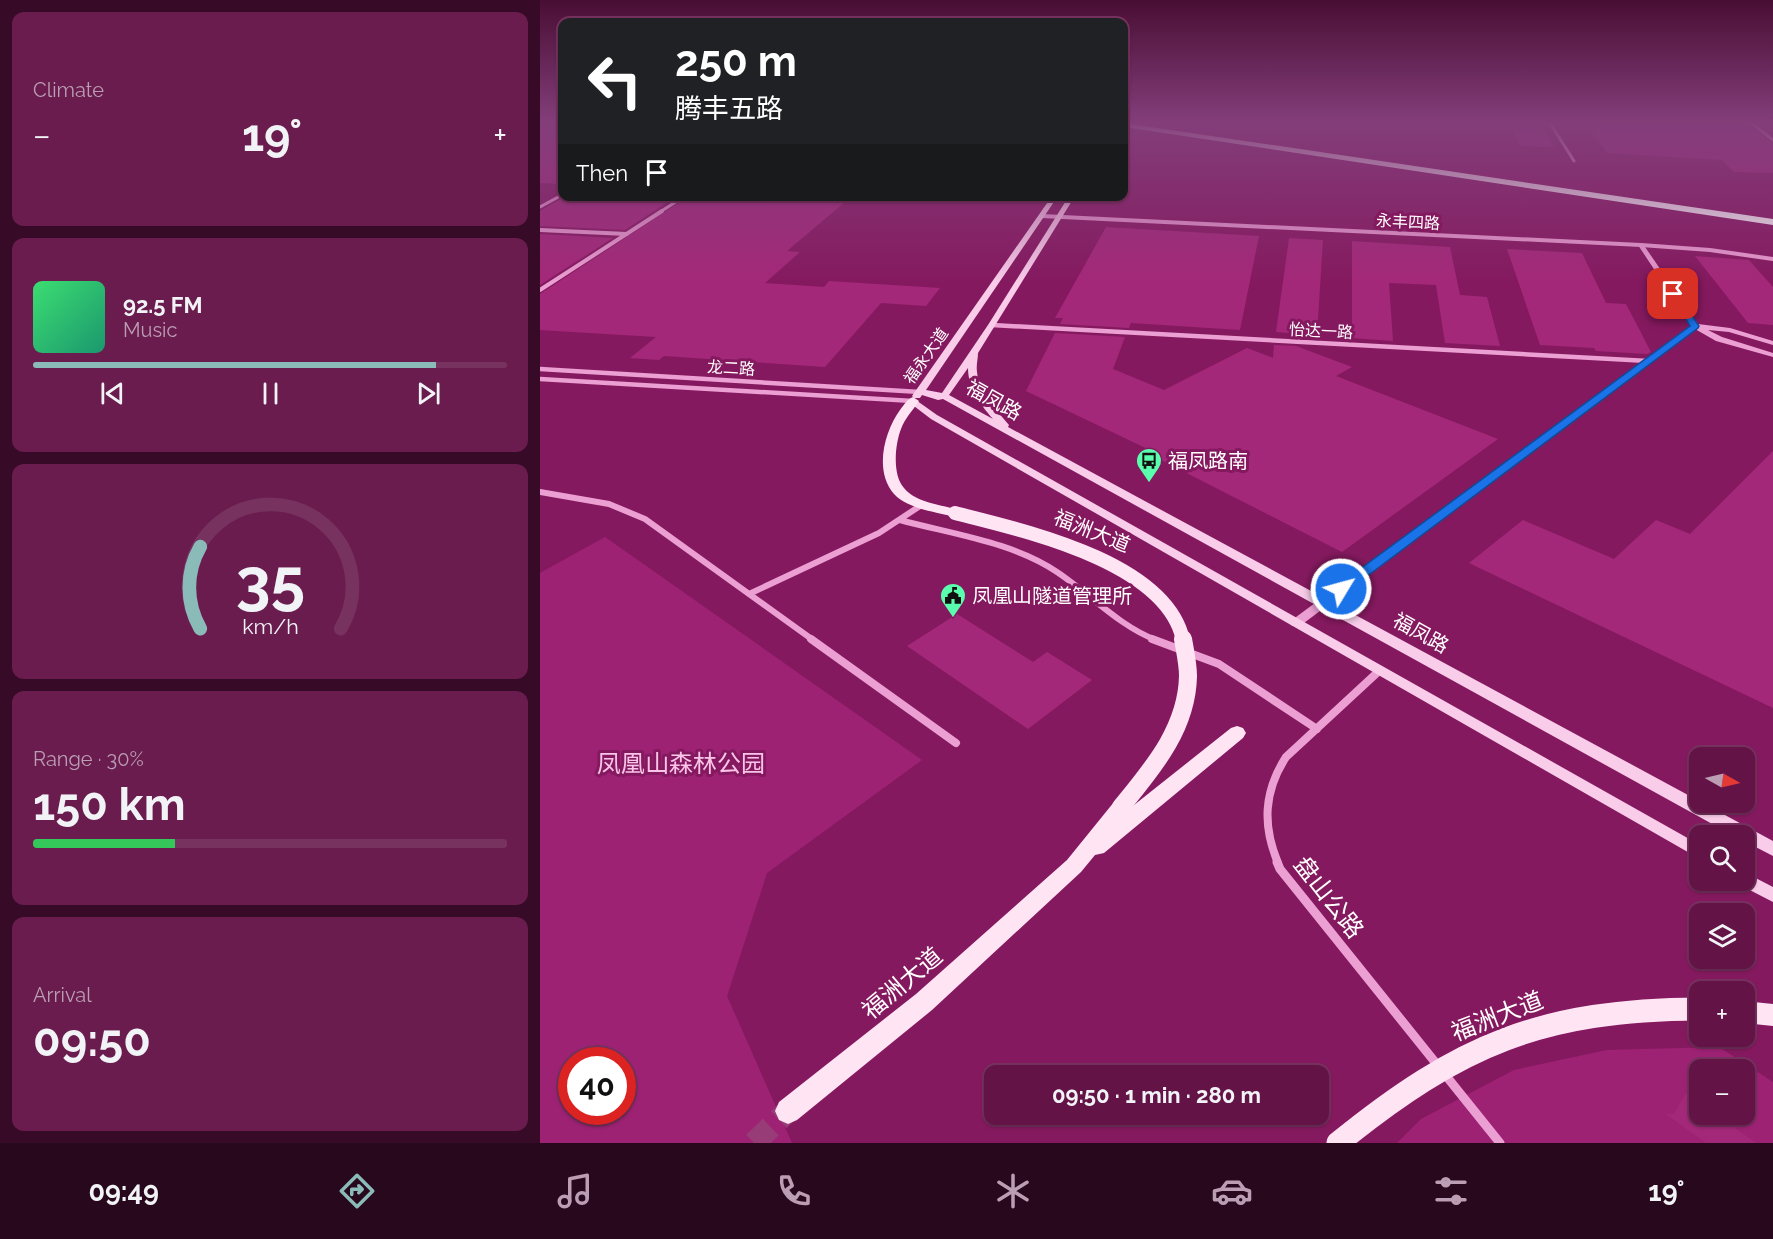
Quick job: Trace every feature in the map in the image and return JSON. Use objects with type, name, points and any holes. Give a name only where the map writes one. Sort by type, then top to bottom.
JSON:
[{"type":"highway","points":[[1469,176],[1773,222]]},
{"type":"highway","points":[[1526,176],[1773,213]]},
{"type":"main road","name":"福永大道","points":[[916,397],[1052,201]]},
{"type":"main road","name":"福永大道","points":[[944,396],[992,325],[1069,201]]},
{"type":"main road","points":[[974,352],[972,371],[979,396],[1013,434]]},
{"type":"main road","name":"福凤路","points":[[916,397],[944,396],[1773,849]]},
{"type":"main road","name":"福洲大道","points":[[916,397],[892,437],[892,472],[898,490],[923,504],[1064,544],[1106,560],[1155,596],[1178,626],[1185,644],[1188,663],[1183,706],[1170,741],[1074,866]]},
{"type":"main road","points":[[916,397],[934,417],[1689,847]]},
{"type":"main road","name":"福洲大道","points":[[788,1111],[924,1002],[1074,866],[1237,733]]},
{"type":"main road","points":[[1755,885],[1773,895]]},
{"type":"main road","name":"福洲大道","points":[[1338,1143],[1382,1106],[1429,1075],[1476,1049],[1519,1031],[1568,1018],[1621,1011],[1689,1009]]},
{"type":"main road","points":[[1755,1013],[1773,1015]]},
{"type":"street","points":[[540,207],[558,197]]},
{"type":"street","points":[[540,290],[677,201]]},
{"type":"street","name":"永丰四路","points":[[1042,216],[1710,250],[1773,259]]},
{"type":"street","points":[[540,230],[627,234]]},
{"type":"street","points":[[1641,246],[1695,326],[1719,339],[1773,355]]},
{"type":"street","name":"怡达一路","points":[[992,325],[1648,361]]},
{"type":"street","points":[[1296,623],[1695,326],[1730,330],[1773,343]]},
{"type":"street","name":"龙二路","points":[[540,369],[916,397]]},
{"type":"street","name":"龙二路","points":[[540,379],[916,397]]},
{"type":"street","points":[[540,492],[609,504],[645,519],[956,743]]},
{"type":"street","points":[[749,594],[900,520],[923,504]]},
{"type":"street","points":[[900,520],[1010,550],[1056,571],[1140,632],[1186,654],[1219,664],[1317,729]]},
{"type":"street","name":"盘山公路","points":[[1379,671],[1286,757],[1270,784],[1266,817],[1272,852],[1280,869],[1500,1143]]},
{"type":"green space","name":"凤凰山森林公园","points":[[605,537],[922,760],[767,873],[727,996],[792,1143],[540,1143],[540,573]]},
{"type":"green space","points":[[1719,1047],[1738,1059],[1689,1059],[1689,1125],[1755,1125],[1755,1070],[1773,1082],[1773,1143],[1397,1143],[1421,1119],[1514,1070],[1607,1050]]},
{"type":"building","points":[[540,176],[558,176],[558,184],[540,183]]},
{"type":"building","points":[[558,201],[669,201],[625,230],[540,226],[540,211]]},
{"type":"building","points":[[681,201],[846,201],[787,251],[800,252],[765,283],[824,287],[829,281],[940,288],[926,306],[881,303],[825,367],[664,356],[659,360],[630,358],[656,337],[540,330],[540,294]]},
{"type":"building","points":[[1106,227],[1259,236],[1240,330],[1131,323],[1129,328],[1060,324],[1063,318],[1055,318]]},
{"type":"building","points":[[540,234],[613,238],[540,285]]},
{"type":"building","points":[[1289,238],[1323,240],[1317,335],[1276,332]]},
{"type":"building","points":[[1352,241],[1450,247],[1460,295],[1487,297],[1500,346],[1445,343],[1436,285],[1389,283],[1393,341],[1352,338]]},
{"type":"building","points":[[1507,249],[1582,253],[1606,303],[1626,304],[1651,352],[1647,354],[1596,351],[1594,348],[1540,345]]},
{"type":"building","points":[[1695,256],[1749,260],[1773,287],[1773,325],[1748,323]]},
{"type":"building","points":[[1055,333],[1125,337],[1113,369],[1164,390],[1247,348],[1273,358],[1274,345],[1296,346],[1352,367],[1336,376],[1498,439],[1342,552],[1149,454],[1154,452],[1026,391]]},
{"type":"building","points":[[1773,451],[1773,708],[1469,563],[1523,520],[1614,559],[1656,520],[1690,534]]},
{"type":"building","points":[[957,614],[1033,662],[1047,652],[1092,680],[1028,729],[907,646]]},
{"type":"building","points":[[1686,1093],[1689,1095],[1689,1125],[1731,1125],[1756,1143],[1706,1143],[1666,1114],[1674,1114]]},
{"type":"tunnel","points":[[754,1143],[788,1111]]},
{"type":"place","name":"福凤路南","points":[[1149,484]]},
{"type":"place","name":"凤凰山隧道管理所","points":[[953,619]]},
{"type":"route","points":[[1341,589],[1695,326],[1673,294]]}]
